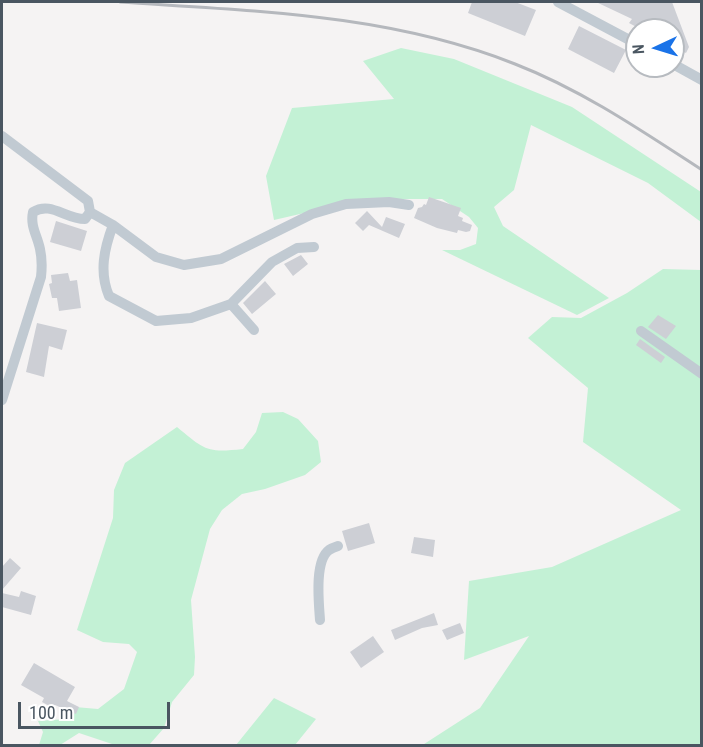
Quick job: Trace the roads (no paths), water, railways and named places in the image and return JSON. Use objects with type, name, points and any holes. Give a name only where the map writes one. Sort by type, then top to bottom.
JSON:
[{"type":"street","points":[[558,2],[625,38]]},
{"type":"street","points":[[685,71],[702,80]]},
{"type":"street","points":[[2,136],[88,201],[90,212],[85,219],[74,219],[54,209],[41,207],[33,212],[31,222],[40,248],[41,277],[2,400]]},
{"type":"street","points":[[90,212],[113,225],[156,257],[184,265],[221,260],[312,214],[346,204],[389,201],[409,205]]},
{"type":"street","points":[[113,225],[104,250],[104,283],[109,296],[156,321],[191,318],[231,304],[272,262],[297,248],[314,248]]},
{"type":"street","points":[[231,304],[254,330]]},
{"type":"street","points":[[641,331],[702,374]]},
{"type":"street","points":[[320,620],[318,581],[323,560],[327,550],[338,546]]},
{"type":"railway","points":[[120,2],[221,8],[320,18],[419,34],[467,47],[540,74],[564,86],[611,112],[702,170]]}]
